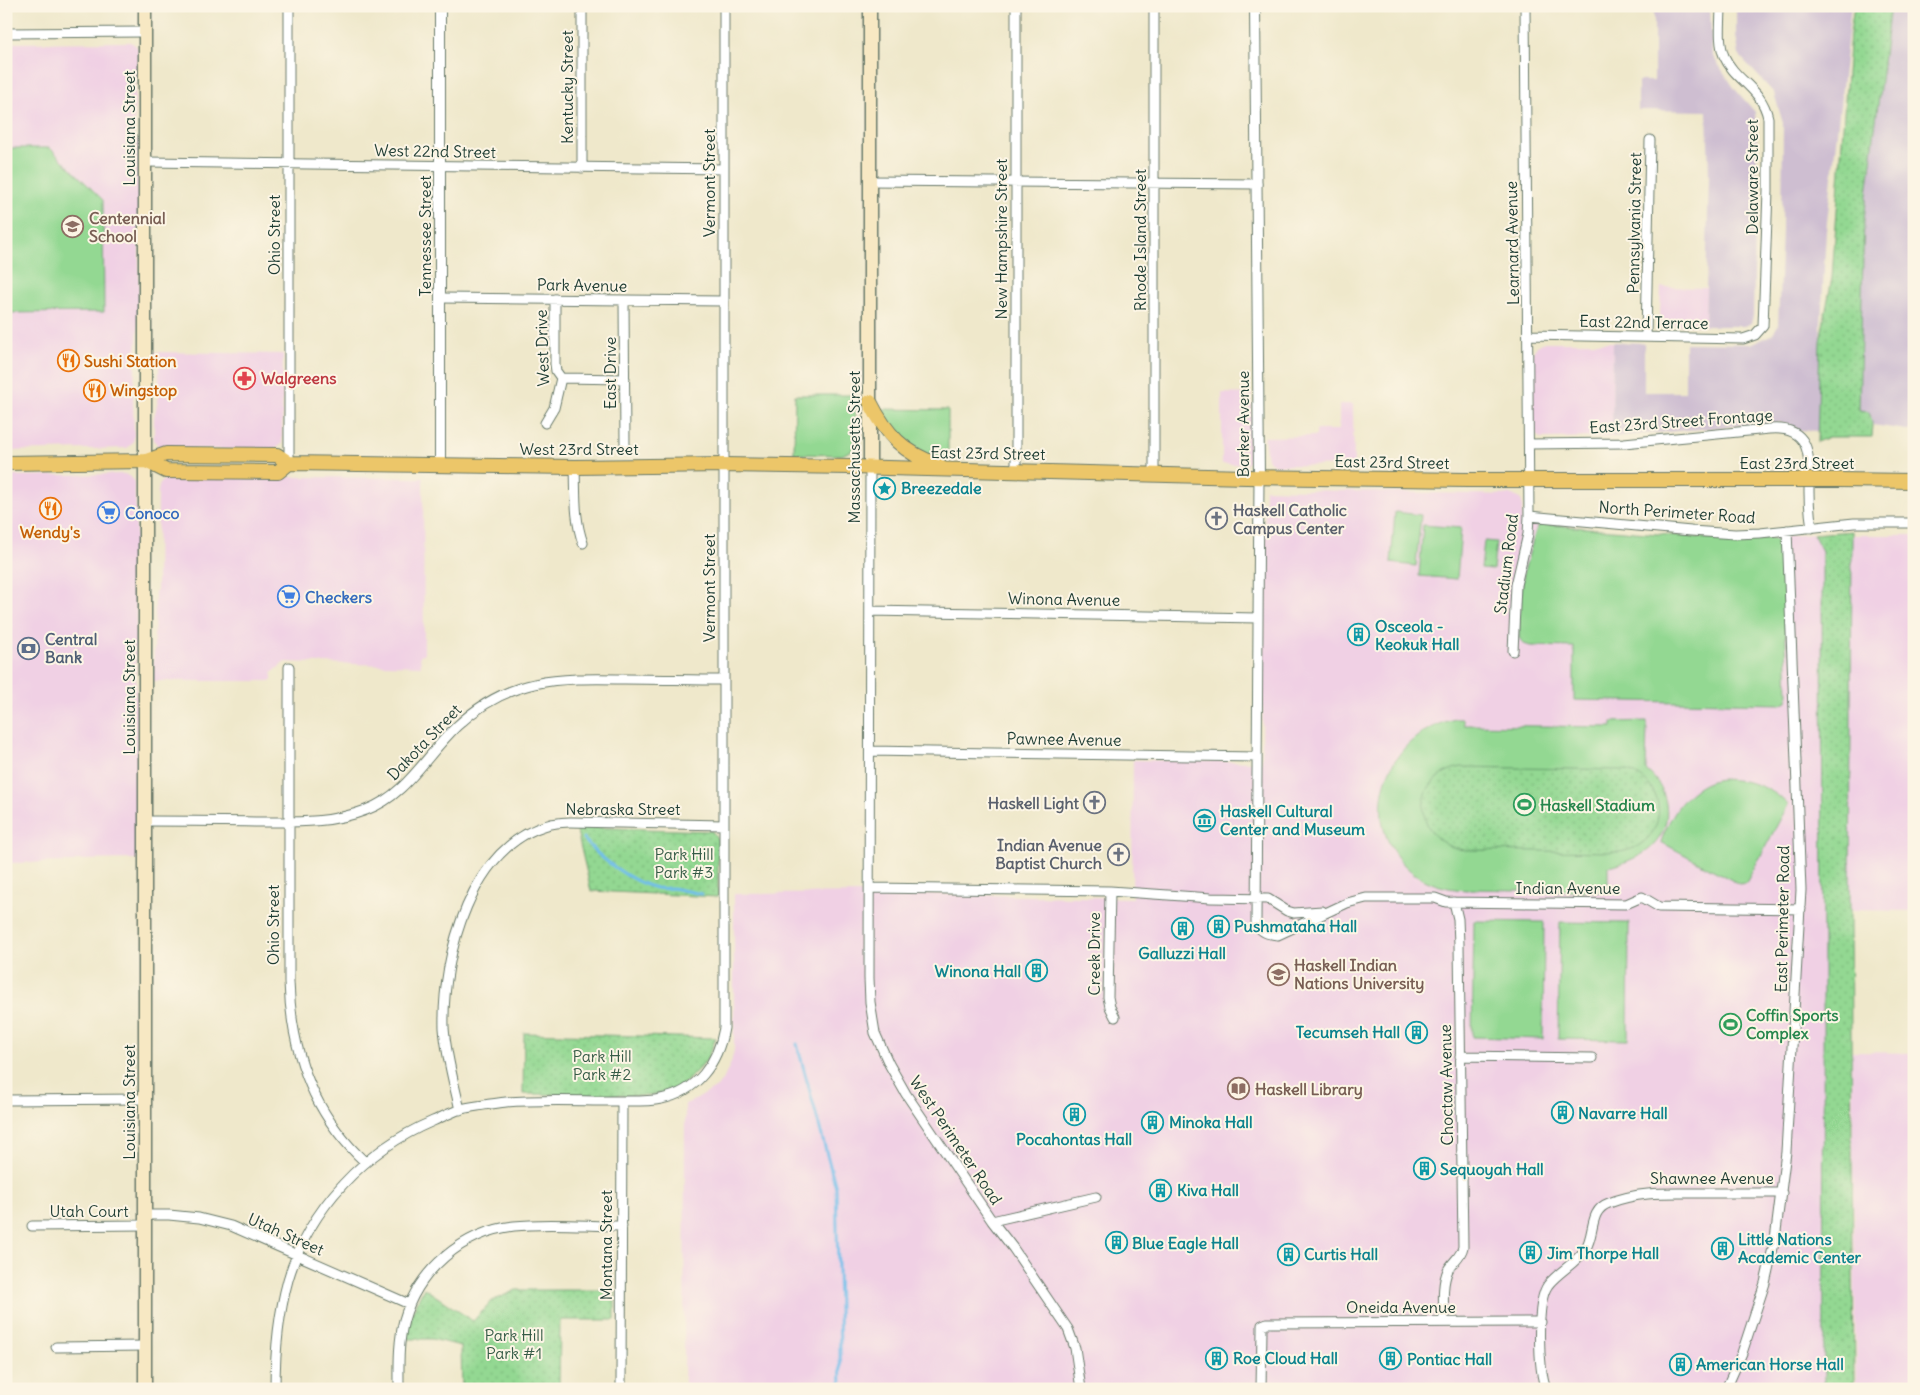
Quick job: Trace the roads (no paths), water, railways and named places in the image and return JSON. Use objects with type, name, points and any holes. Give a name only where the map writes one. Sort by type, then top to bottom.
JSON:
[{"type":"main road","name":"Louisiana Street","points":[[145,6],[145,1389]]},
{"type":"main road","name":"Massachusetts Street","points":[[870,6],[870,467]]},
{"type":"main road","points":[[870,402],[881,423],[895,441],[924,459],[952,469]]},
{"type":"main road","name":"West 23rd Street","points":[[6,463],[146,461],[166,471],[278,472],[289,463],[575,467],[870,467]]},
{"type":"main road","name":"East 23rd Street","points":[[870,467],[1259,477],[1914,481]]},
{"type":"street","name":"Ohio Street","points":[[289,6],[289,463]]},
{"type":"street","name":"Tennessee Street","points":[[440,6],[440,466]]},
{"type":"street","name":"Kentucky Street","points":[[582,6],[582,168]]},
{"type":"street","name":"Vermont Street","points":[[275,1389],[279,1318],[288,1279],[296,1256],[310,1229],[324,1208],[365,1162],[405,1134],[460,1110],[519,1101],[661,1099],[684,1091],[704,1074],[718,1052],[724,1028],[724,6]]},
{"type":"street","name":"New Hampshire Street","points":[[1016,6],[1016,471]]},
{"type":"street","name":"Rhode Island Street","points":[[1154,6],[1154,474]]},
{"type":"street","name":"Barker Avenue","points":[[1255,6],[1259,477],[1256,924],[1260,930]]},
{"type":"street","name":"Learnard Avenue","points":[[1525,6],[1529,480]]},
{"type":"street","name":"Delaware Street","points":[[1721,6],[1721,42],[1725,57],[1734,71],[1759,95],[1768,118],[1765,320],[1758,333]]},
{"type":"street","points":[[6,33],[145,32]]},
{"type":"street","name":"Pennsylvania Street","points":[[1646,337],[1650,140]]},
{"type":"street","name":"West 22nd Street","points":[[146,162],[724,169]]},
{"type":"street","points":[[870,180],[1257,184]]},
{"type":"street","name":"Park Avenue","points":[[440,298],[723,301]]},
{"type":"street","name":"West Drive","points":[[545,423],[554,408],[561,378],[556,371],[555,364],[555,299]]},
{"type":"street","name":"East Drive","points":[[624,300],[625,446]]},
{"type":"street","name":"East 22nd Terrace","points":[[1528,335],[1742,339],[1758,333]]},
{"type":"street","points":[[561,378],[625,379]]},
{"type":"street","name":"East 23rd Street Frontage","points":[[1529,444],[1624,443],[1770,429],[1789,430],[1804,441],[1809,458],[1809,508],[1812,528]]},
{"type":"street","points":[[575,467],[576,520],[583,543]]},
{"type":"street","name":"Massachusetts Street","points":[[870,467],[870,888]]},
{"type":"street","name":"Stadium Road","points":[[1513,651],[1516,585],[1528,534],[1529,480]]},
{"type":"street","name":"North Perimeter Road","points":[[1529,516],[1715,533],[1760,533],[1854,523],[1914,522]]},
{"type":"street","name":"East Perimeter Road","points":[[1726,1389],[1742,1353],[1765,1283],[1782,1193],[1801,909],[1787,530]]},
{"type":"street","name":"Winona Avenue","points":[[870,611],[1258,618]]},
{"type":"street","name":"Ohio Street","points":[[289,667],[290,1007],[302,1065],[320,1106],[348,1146],[365,1162]]},
{"type":"street","name":"Dakota Street","points":[[145,821],[288,822],[333,820],[383,803],[405,785],[455,728],[467,718],[494,699],[528,685],[550,680],[577,678],[724,680]]},
{"type":"street","name":"Pawnee Avenue","points":[[870,752],[1257,757]]},
{"type":"street","name":"Nebraska Street","points":[[460,1110],[444,1030],[446,981],[450,957],[462,918],[483,876],[494,861],[518,840],[551,824],[570,822],[724,825]]},
{"type":"street","name":"Indian Avenue","points":[[870,888],[1110,890],[1211,898],[1268,898],[1278,906],[1294,912],[1334,909]]},
{"type":"street","name":"West Perimeter Road","points":[[870,888],[870,1002],[875,1033],[880,1049],[906,1094],[1068,1329],[1075,1348],[1081,1389]]},
{"type":"street","name":"Creek Drive","points":[[1110,890],[1108,997],[1115,1017]]},
{"type":"street","name":"Indian Avenue","points":[[1260,930],[1267,934],[1278,935],[1356,900],[1376,897],[1435,898],[1446,902],[1626,904],[1642,897],[1659,907],[1801,909]]},
{"type":"street","name":"Choctaw Avenue","points":[[1444,1322],[1445,1278],[1449,1269],[1460,1256],[1463,1247],[1459,944],[1458,919],[1454,902]]},
{"type":"street","points":[[1460,1056],[1592,1058]]},
{"type":"street","points":[[6,1100],[145,1099]]},
{"type":"street","name":"Montana Street","points":[[620,1389],[622,1101]]},
{"type":"street","name":"Shawnee Avenue","points":[[1546,1389],[1541,1371],[1541,1306],[1544,1292],[1549,1284],[1585,1250],[1591,1237],[1594,1218],[1606,1204],[1640,1194],[1782,1193]]},
{"type":"street","points":[[992,1221],[1096,1197]]},
{"type":"street","name":"Utah Street","points":[[145,1220],[183,1216],[217,1222],[409,1304]]},
{"type":"street","name":"Utah Court","points":[[32,1226],[145,1220]]},
{"type":"street","points":[[399,1389],[400,1342],[409,1304],[437,1263],[450,1252],[481,1235],[523,1225],[622,1226]]},
{"type":"street","name":"Oneida Avenue","points":[[1261,1389],[1262,1325],[1267,1323],[1541,1322]]},
{"type":"street","points":[[56,1347],[145,1346]]},
{"type":"waterway","points":[[583,838],[616,868],[646,885],[702,894]]},
{"type":"waterway","points":[[797,1044],[836,1188],[841,1389]]},
{"type":"place","name":"Centennial School","points":[[73,227]]},
{"type":"place","name":"Sushi Station","points":[[68,361]]},
{"type":"place","name":"Walgreens","points":[[245,378]]},
{"type":"place","name":"Wingstop","points":[[94,390]]},
{"type":"place","name":"Breezedale","points":[[885,488]]},
{"type":"place","name":"Wendy's","points":[[50,508]]},
{"type":"place","name":"Conoco","points":[[109,513]]},
{"type":"place","name":"Haskell Catholic Campus Center","points":[[1217,519]]},
{"type":"place","name":"Checkers","points":[[289,597]]},
{"type":"place","name":"Osceola - Keokuk Hall","points":[[1359,635]]},
{"type":"place","name":"Central Bank","points":[[29,648]]},
{"type":"place","name":"Haskell Light","points":[[1095,803]]},
{"type":"place","name":"Haskell Stadium","points":[[1524,805]]},
{"type":"place","name":"Haskell Cultural Center and Museum","points":[[1204,820]]},
{"type":"place","name":"Indian Avenue Baptist Church","points":[[1118,854]]},
{"type":"place","name":"Pushmataha Hall","points":[[1218,926]]},
{"type":"place","name":"Galluzzi Hall","points":[[1182,929]]},
{"type":"place","name":"Winona Hall","points":[[1037,971]]},
{"type":"place","name":"Haskell Indian Nations University","points":[[1278,974]]},
{"type":"place","name":"Coffin Sports Complex","points":[[1730,1024]]},
{"type":"place","name":"Tecumseh Hall","points":[[1416,1032]]},
{"type":"place","name":"Haskell Library","points":[[1239,1089]]},
{"type":"place","name":"Navarre Hall","points":[[1562,1113]]},
{"type":"place","name":"Pocahontas Hall","points":[[1074,1115]]},
{"type":"place","name":"Minoka Hall","points":[[1153,1122]]},
{"type":"place","name":"Sequoyah Hall","points":[[1424,1169]]},
{"type":"place","name":"Kiva Hall","points":[[1161,1190]]},
{"type":"place","name":"Blue Eagle Hall","points":[[1116,1243]]},
{"type":"place","name":"Little Nations Academic Center","points":[[1722,1248]]},
{"type":"place","name":"Jim Thorpe Hall","points":[[1531,1253]]},
{"type":"place","name":"Curtis Hall","points":[[1288,1254]]},
{"type":"place","name":"Roe Cloud Hall","points":[[1217,1358]]},
{"type":"place","name":"Pontiac Hall","points":[[1391,1359]]},
{"type":"place","name":"American Horse Hall","points":[[1680,1364]]},
{"type":"park label","name":"Park Hill Park #3","points":[[684,863]]},
{"type":"park label","name":"Park Hill Park #2","points":[[602,1065]]},
{"type":"park label","name":"Park Hill Park #1","points":[[514,1344]]}]
